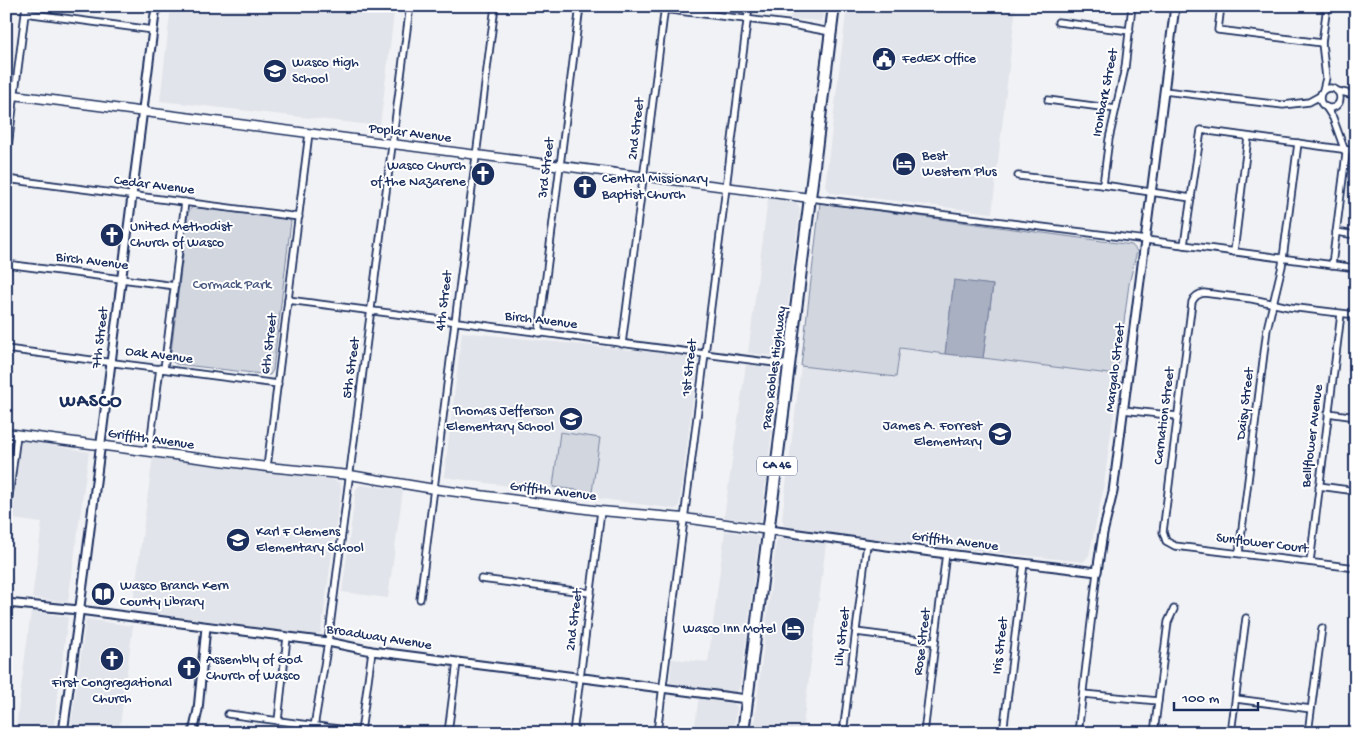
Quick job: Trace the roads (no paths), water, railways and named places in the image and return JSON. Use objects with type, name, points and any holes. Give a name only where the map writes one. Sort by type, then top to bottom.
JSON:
[{"type":"highway","name":"Paso Robles Highway","points":[[743,733],[834,6]]},
{"type":"main road","name":"Poplar Avenue","points":[[10,95],[810,198]]},
{"type":"main road","name":"Griffith Avenue","points":[[6,433],[267,467],[350,475],[434,489],[601,511],[684,518],[769,530]]},
{"type":"street","name":"7th Street","points":[[62,733],[156,6]]},
{"type":"street","name":"5th Street","points":[[313,733],[328,642],[410,6]]},
{"type":"street","name":"4th Street","points":[[420,599],[495,6]]},
{"type":"street","name":"3rd Street","points":[[539,333],[580,6]]},
{"type":"street","points":[[637,6],[664,8],[748,21],[787,24],[831,32]]},
{"type":"street","name":"1st Street","points":[[658,733],[750,6]]},
{"type":"street","name":"Ironbark Street","points":[[1103,185],[1109,139],[1125,68],[1132,6]]},
{"type":"street","name":"Margalo Street","points":[[1078,733],[1102,533],[1113,492],[1124,410],[1175,6]]},
{"type":"street","points":[[1220,6],[1218,30],[1322,43]]},
{"type":"street","points":[[1327,6],[1322,43],[1326,78],[1321,93],[1324,106],[1333,118],[1346,150],[1332,264]]},
{"type":"street","name":"2nd Street","points":[[622,344],[664,8]]},
{"type":"street","points":[[6,162],[10,95],[25,10],[153,30]]},
{"type":"street","points":[[1058,22],[1130,31]]},
{"type":"street","points":[[1326,78],[1340,98],[1333,118]]},
{"type":"street","points":[[1309,102],[1329,88],[1353,94]]},
{"type":"street","points":[[1164,90],[1276,105],[1309,102],[1332,108],[1353,94]]},
{"type":"street","points":[[1048,100],[1116,109]]},
{"type":"street","points":[[1184,245],[1201,130],[1356,151]]},
{"type":"street","name":"6th Street","points":[[267,467],[310,134]]},
{"type":"street","points":[[1234,252],[1248,137]]},
{"type":"street","name":"Daisy Street","points":[[1239,554],[1267,329],[1283,258],[1298,143]]},
{"type":"street","points":[[1018,176],[1103,185],[1191,198]]},
{"type":"street","name":"Cedar Avenue","points":[[6,179],[299,217]]},
{"type":"street","points":[[810,198],[1356,268]]},
{"type":"street","points":[[149,452],[175,286],[185,202]]},
{"type":"street","points":[[1336,232],[1356,235]]},
{"type":"street","name":"Birch Avenue","points":[[6,264],[175,286]]},
{"type":"street","name":"Carnation Street","points":[[1166,541],[1163,532],[1192,302],[1196,296],[1204,293],[1252,299],[1273,304]]},
{"type":"street","name":"Birch Avenue","points":[[288,300],[790,365]]},
{"type":"street","points":[[1273,304],[1356,315]]},
{"type":"street","name":"Bellflower Avenue","points":[[1310,562],[1341,314]]},
{"type":"street","name":"Oak Avenue","points":[[6,349],[278,384]]},
{"type":"street","points":[[1124,410],[1177,416]]},
{"type":"street","points":[[1328,413],[1356,417]]},
{"type":"street","points":[[6,519],[17,435]]},
{"type":"street","points":[[1319,486],[1356,491]]},
{"type":"street","name":"2nd Street","points":[[573,733],[601,511]]},
{"type":"street","name":"Griffith Avenue","points":[[769,530],[1097,572]]},
{"type":"street","name":"Sunflower Court","points":[[1166,541],[1175,546],[1356,568]]},
{"type":"street","name":"Lily Street","points":[[843,733],[867,544]]},
{"type":"street","name":"Rose Street","points":[[924,733],[946,553]]},
{"type":"street","name":"Iris Street","points":[[1003,733],[1024,563]]},
{"type":"street","points":[[481,579],[591,593]]},
{"type":"street","name":"Broadway Avenue","points":[[6,603],[79,610],[328,642],[372,651],[748,700]]},
{"type":"street","points":[[1154,733],[1168,622],[1174,608]]},
{"type":"street","points":[[1231,733],[1246,618]]},
{"type":"street","points":[[193,733],[198,710],[206,627]]},
{"type":"street","points":[[1308,733],[1322,628]]},
{"type":"street","points":[[856,632],[935,642]]},
{"type":"street","points":[[278,721],[287,637]]},
{"type":"street","points":[[228,714],[361,732],[372,651]]},
{"type":"street","points":[[448,733],[457,662]]},
{"type":"street","points":[[1083,694],[1158,701]]},
{"type":"street","points":[[1236,699],[1312,709]]},
{"type":"water","points":[[954,280],[993,285],[983,358],[945,354]]},
{"type":"place","name":"FedEx Office","points":[[884,59]]},
{"type":"place","name":"Wasco High School","points":[[275,71]]},
{"type":"place","name":"Best Western Plus","points":[[904,164]]},
{"type":"place","name":"Wasco Church of the Nazarene","points":[[483,174]]},
{"type":"place","name":"Central Missionary Baptist Church","points":[[585,187]]},
{"type":"place","name":"United Methodist Church of Wasco","points":[[112,235]]},
{"type":"place","name":"Thomas Jefferson Elementary School","points":[[571,419]]},
{"type":"place","name":"James A. Forrest Elementary","points":[[1000,434]]},
{"type":"place","name":"Karl F Clemens Elementary School","points":[[238,540]]},
{"type":"place","name":"Wasco Branch Kern County Library","points":[[103,594]]},
{"type":"place","name":"Wasco Inn Motel","points":[[793,629]]},
{"type":"place","name":"First Congregational Church","points":[[112,659]]},
{"type":"place","name":"Assembly of God Church of Wasco","points":[[189,668]]},
{"type":"district","name":"WASCO","points":[[91,402]]},
{"type":"park label","name":"Cormack Park","points":[[232,285]]}]
